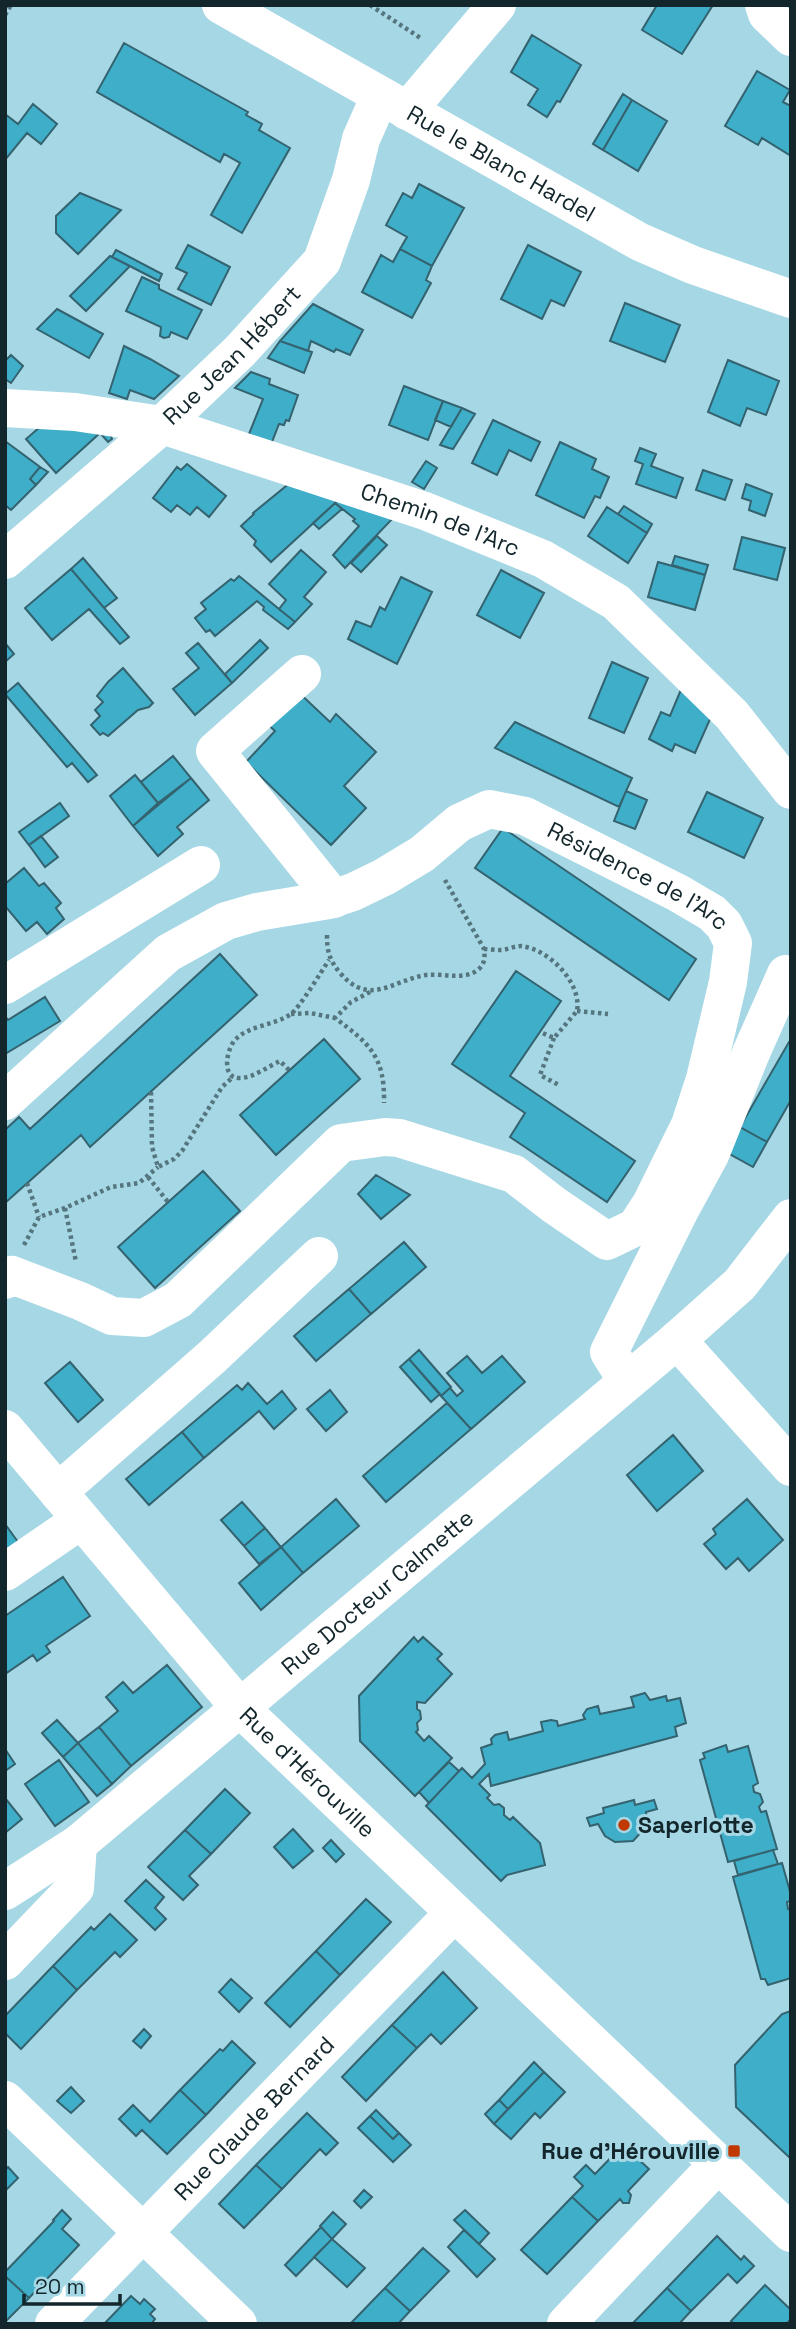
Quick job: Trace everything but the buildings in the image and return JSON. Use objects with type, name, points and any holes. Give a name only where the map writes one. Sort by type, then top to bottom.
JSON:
[{"type":"street","name":"Rue le Blanc Hardel","points":[[221,5],[640,242],[692,265],[791,299]]},
{"type":"street","name":"Rue Jean Hébert","points":[[5,560],[162,425],[240,351],[323,261],[351,180],[361,139],[393,103],[497,5]]},
{"type":"street","points":[[764,5],[767,14],[791,37]]},
{"type":"street","name":"Chemin de l'Arc","points":[[5,408],[75,412],[162,425],[425,511],[543,559],[616,602],[732,715],[791,790]]},
{"type":"street","points":[[302,674],[215,751],[331,899]]},
{"type":"street","name":"Résidence de l'Arc","points":[[5,1101],[168,953],[226,922],[257,912],[331,899],[384,877],[428,849],[459,823],[489,808],[526,816],[678,893],[712,913],[724,925],[733,943],[728,982],[705,1079],[690,1125],[636,1227],[607,1241],[514,1174],[399,1138],[385,1137],[341,1143],[178,1300],[144,1318],[113,1315],[10,1271]]},
{"type":"street","points":[[5,985],[201,865]]},
{"type":"street","points":[[627,1381],[609,1352],[710,1155],[786,974]]},
{"type":"street","name":"Rue Docteur Calmette","points":[[5,1891],[78,1844],[677,1340],[740,1284],[791,1218]]},
{"type":"street","points":[[5,1572],[212,1357],[319,1256]]},
{"type":"street","name":"Rue Docteur Calmette","points":[[740,1284],[791,1259]]},
{"type":"street","points":[[677,1340],[791,1467]]},
{"type":"street","name":"Rue d'Hérouville","points":[[5,1429],[240,1709],[791,2233]]},
{"type":"street","points":[[5,1961],[75,1888],[78,1844]]},
{"type":"street","name":"Rue Claude Bernard","points":[[54,2324],[454,1913]]},
{"type":"street","points":[[5,2100],[238,2324]]},
{"type":"street","points":[[565,2324],[718,2164]]},
{"type":"path","points":[[5,15],[11,5]]},
{"type":"path","points":[[370,5],[432,46]]},
{"type":"path","points":[[335,1018],[361,995],[425,975],[466,975],[482,967],[486,958],[484,949],[428,849]]},
{"type":"path","points":[[331,899],[327,948],[329,960],[350,985],[374,991]]},
{"type":"path","points":[[484,949],[502,950],[520,946],[531,948],[555,963],[573,987],[578,1005],[576,1011],[554,1038],[540,1075],[559,1085]]},
{"type":"path","points":[[291,1014],[329,960]]},
{"type":"path","points":[[576,1011],[608,1014]]},
{"type":"path","points":[[289,1070],[280,1061],[248,1076],[238,1079],[233,1077],[228,1070],[230,1045],[237,1037],[291,1014],[310,1013],[335,1018],[363,1039],[376,1058],[384,1081],[385,1137]]},
{"type":"path","points":[[540,1032],[554,1038]]},
{"type":"path","points":[[10,1271],[39,1217],[111,1187],[131,1185],[174,1159],[182,1151],[217,1095],[233,1077]]},
{"type":"path","points":[[150,1092],[152,1147],[158,1167]]},
{"type":"path","points":[[148,1177],[168,1202]]},
{"type":"path","points":[[27,1183],[39,1217]]},
{"type":"path","points":[[55,1292],[73,1273],[76,1261],[65,1208]]},
{"type":"place","name":"Saperlotte","points":[[624,1825]]},
{"type":"place","name":"Rue d'Hérouville","points":[[734,2151]]}]
